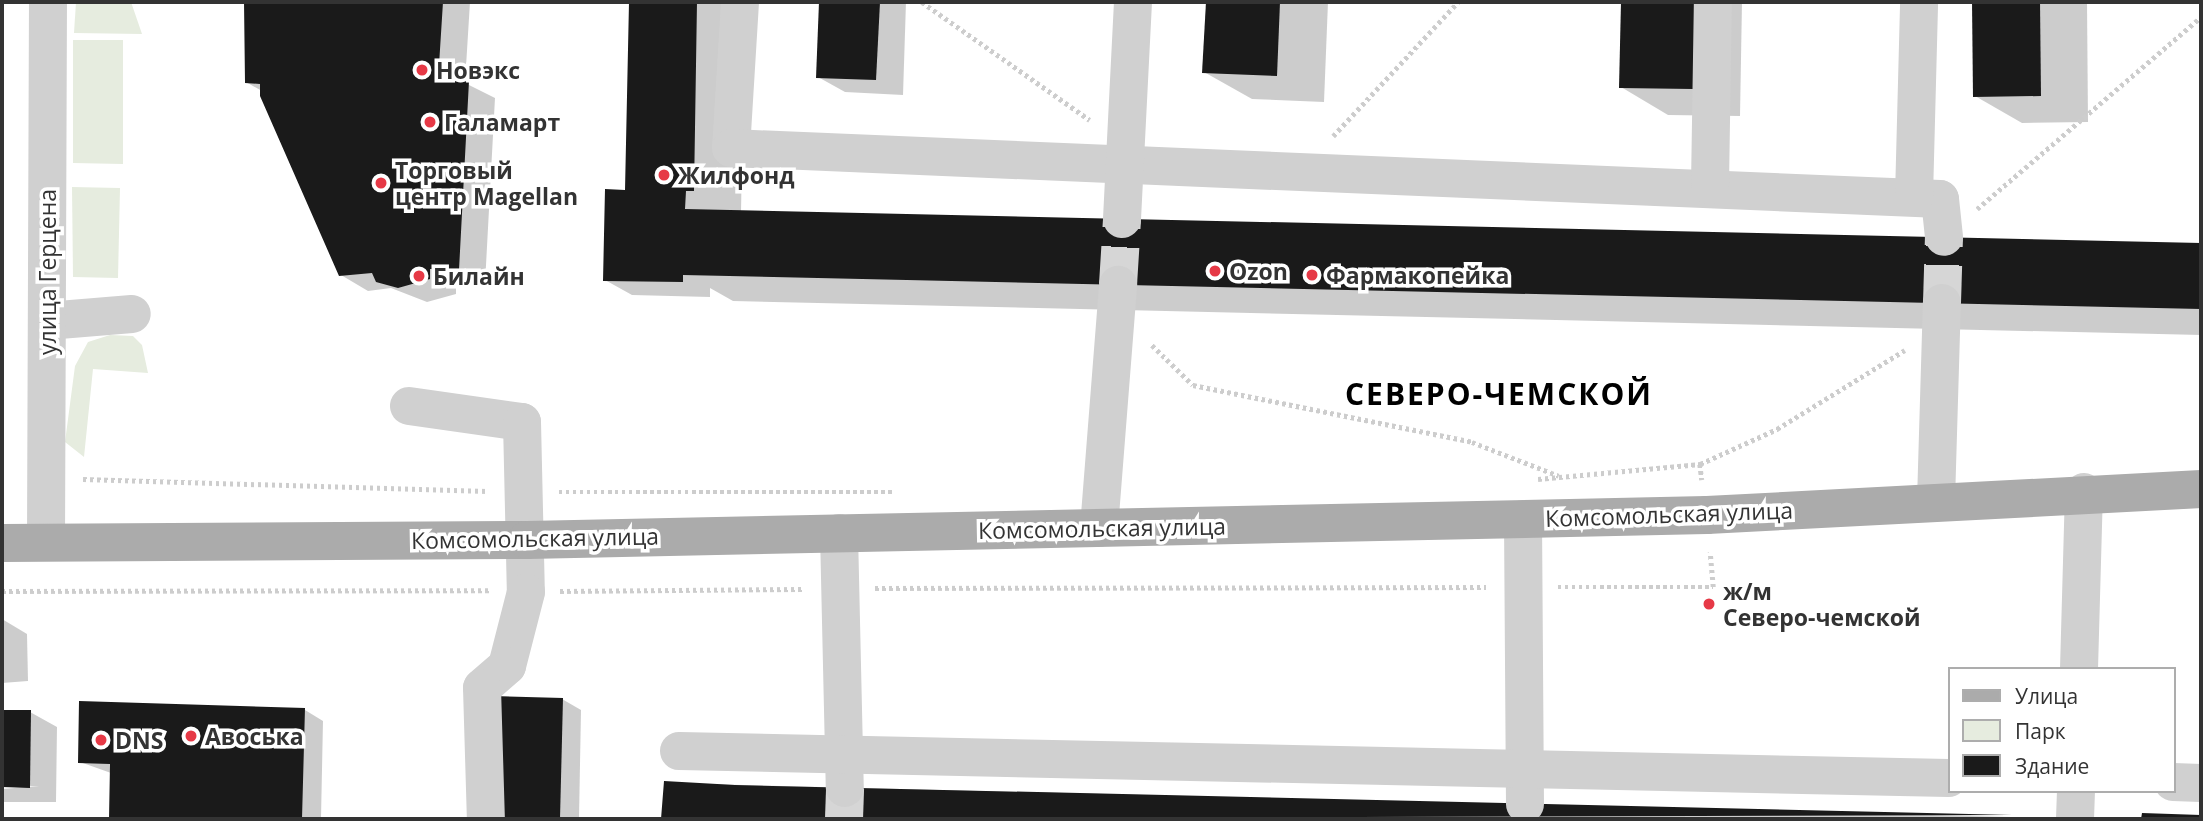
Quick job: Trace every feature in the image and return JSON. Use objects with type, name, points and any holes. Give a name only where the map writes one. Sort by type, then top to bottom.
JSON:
[{"type":"main road","name":"Комсомольская улица","points":[[2,542],[527,540],[1523,519],[2084,492],[2201,489]]},
{"type":"street","name":"улица Герцена","points":[[46,542],[44,478],[48,2]]},
{"type":"street","points":[[740,2],[731,148],[1125,154],[1302,170],[1710,185],[1941,198],[1944,237]]},
{"type":"street","points":[[1122,219],[1133,2]]},
{"type":"street","points":[[1710,185],[1713,2]]},
{"type":"street","points":[[1914,197],[1919,2]]},
{"type":"street","points":[[1099,528],[1118,298]]},
{"type":"street","points":[[47,321],[132,314]]},
{"type":"street","points":[[1936,501],[1941,316]]},
{"type":"street","points":[[409,406],[522,422],[527,540],[526,592],[507,666],[482,688],[486,819]]},
{"type":"street","points":[[2079,667],[2084,492]]},
{"type":"street","points":[[1523,519],[1527,587],[1525,788]]},
{"type":"street","points":[[839,533],[844,771]]},
{"type":"street","points":[[679,751],[844,771],[1525,788],[1948,778]]},
{"type":"street","points":[[2175,782],[2201,783]]},
{"type":"street","points":[[2075,819],[2076,793]]},
{"type":"path","points":[[922,2],[1125,154]]},
{"type":"path","points":[[1302,170],[1458,2]]},
{"type":"path","points":[[1944,237],[2201,17]]},
{"type":"path","points":[[1118,298],[1192,385],[1472,442],[1560,477]]},
{"type":"path","points":[[1533,479],[1700,464],[1777,429],[1941,316]]},
{"type":"path","points":[[44,478],[525,492],[910,492]]},
{"type":"path","points":[[2,591],[526,592],[839,588],[1713,587]]},
{"type":"green space","points":[[76,2],[131,2],[142,34],[74,33]]},
{"type":"green space","points":[[73,40],[123,40],[123,164],[73,163]]},
{"type":"green space","points":[[72,187],[120,188],[118,278],[73,277]]},
{"type":"green space","points":[[110,335],[133,336],[142,345],[148,373],[93,369],[84,457],[65,442],[75,366],[88,342]]},
{"type":"building","name":"Торговый центр Magellan","points":[[244,2],[443,2],[438,81],[469,81],[459,270],[430,269],[430,279],[398,288],[376,282],[372,273],[339,276],[260,96],[260,84],[245,83]]},
{"type":"building","points":[[629,2],[697,2],[694,191],[686,191],[685,209],[2201,243],[2201,309],[683,275],[683,282],[603,281],[605,189],[625,190]]},
{"type":"building","points":[[819,2],[880,2],[876,80],[816,78]]},
{"type":"building","points":[[1206,2],[1280,2],[1277,76],[1202,73]]},
{"type":"building","points":[[1621,2],[1695,2],[1693,89],[1619,88]]},
{"type":"building","points":[[1972,2],[2040,2],[2041,96],[1973,97]]},
{"type":"building","points":[[493,696],[563,698],[560,819],[503,819]]},
{"type":"building","name":"Авоська","points":[[79,701],[305,708],[302,819],[109,819],[110,764],[78,763]]},
{"type":"building","points":[[2,710],[31,710],[30,788],[2,787]]},
{"type":"building","points":[[664,781],[735,785],[2012,815],[661,819]]},
{"type":"building","points":[[2142,813],[2201,815],[2201,819],[2141,819]]},
{"type":"tunnel","points":[[1118,285],[1122,219]]},
{"type":"tunnel","points":[[1942,303],[1944,237]]},
{"type":"tunnel","points":[[844,819],[845,788]]},
{"type":"place","name":"Новэкс","points":[[422,70]]},
{"type":"place","name":"Галамарт","points":[[430,122]]},
{"type":"place","name":"Жилфонд","points":[[664,175]]},
{"type":"place","name":"Торговый центр Magellan","points":[[381,183]]},
{"type":"place","name":"Ozon","points":[[1215,271]]},
{"type":"place","name":"Фармакопейка","points":[[1312,275]]},
{"type":"place","name":"Билайн","points":[[419,276]]},
{"type":"place","name":"ж/м Северо-чемской","points":[[1709,604]]},
{"type":"place","name":"Авоська","points":[[191,736]]},
{"type":"place","name":"DNS","points":[[101,740]]},
{"type":"district","name":"СЕВЕРО-ЧЕМСКОЙ","points":[[1499,394]]}]
